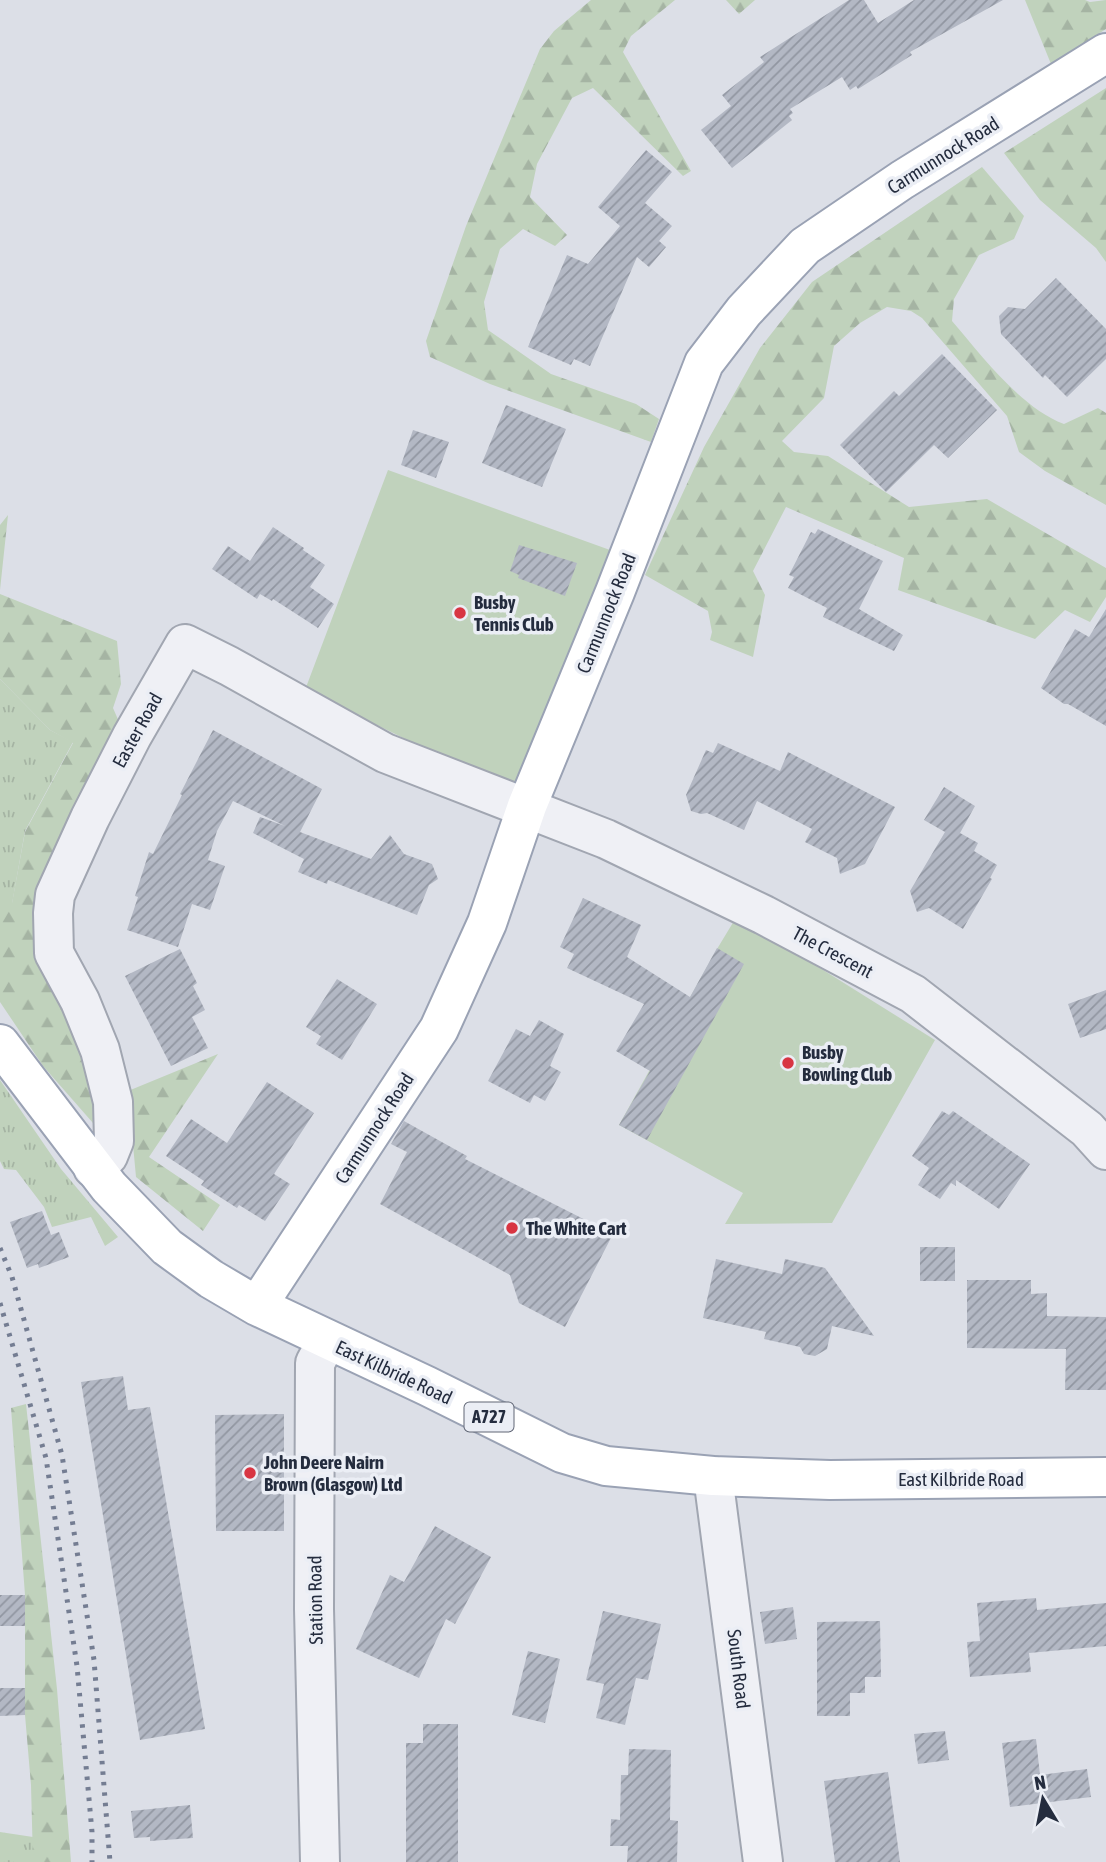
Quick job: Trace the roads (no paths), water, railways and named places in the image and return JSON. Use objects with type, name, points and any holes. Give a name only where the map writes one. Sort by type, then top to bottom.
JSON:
[{"type":"main road","name":"Carmunnock Road","points":[[257,1306],[439,1029],[487,923],[527,806],[615,592],[704,363],[744,311],[805,246],[902,180],[1106,53]]},
{"type":"main road","name":"East Kilbride Road","points":[[0,1044],[93,1168],[167,1247],[257,1306],[428,1386],[562,1453],[606,1466],[713,1476],[830,1480],[1106,1477]]},
{"type":"street","name":"Easter Road","points":[[93,1168],[108,1156],[114,1141],[113,1102],[100,1050],[80,1001],[54,954],[55,895],[132,736],[185,644],[385,753],[527,806]]},
{"type":"street","name":"The Crescent","points":[[527,806],[606,839],[740,903],[913,994],[1087,1129],[1106,1150]]},
{"type":"street","name":"Station Road","points":[[320,1862],[314,1609],[315,1363],[327,1341]]},
{"type":"street","name":"South Road","points":[[713,1476],[763,1862]]},
{"type":"railway","points":[[0,1248],[12,1277],[62,1455],[94,1660],[110,1862]]},
{"type":"railway","points":[[0,1303],[46,1458],[77,1666],[92,1832],[92,1862]]},
{"type":"place","name":"Busby Tennis Club","points":[[460,613]]},
{"type":"place","name":"Busby Bowling Club","points":[[788,1063]]},
{"type":"place","name":"The White Cart","points":[[512,1228]]},
{"type":"place","name":"John Deere Nairn Brown (Glasgow) Ltd","points":[[250,1473]]}]
